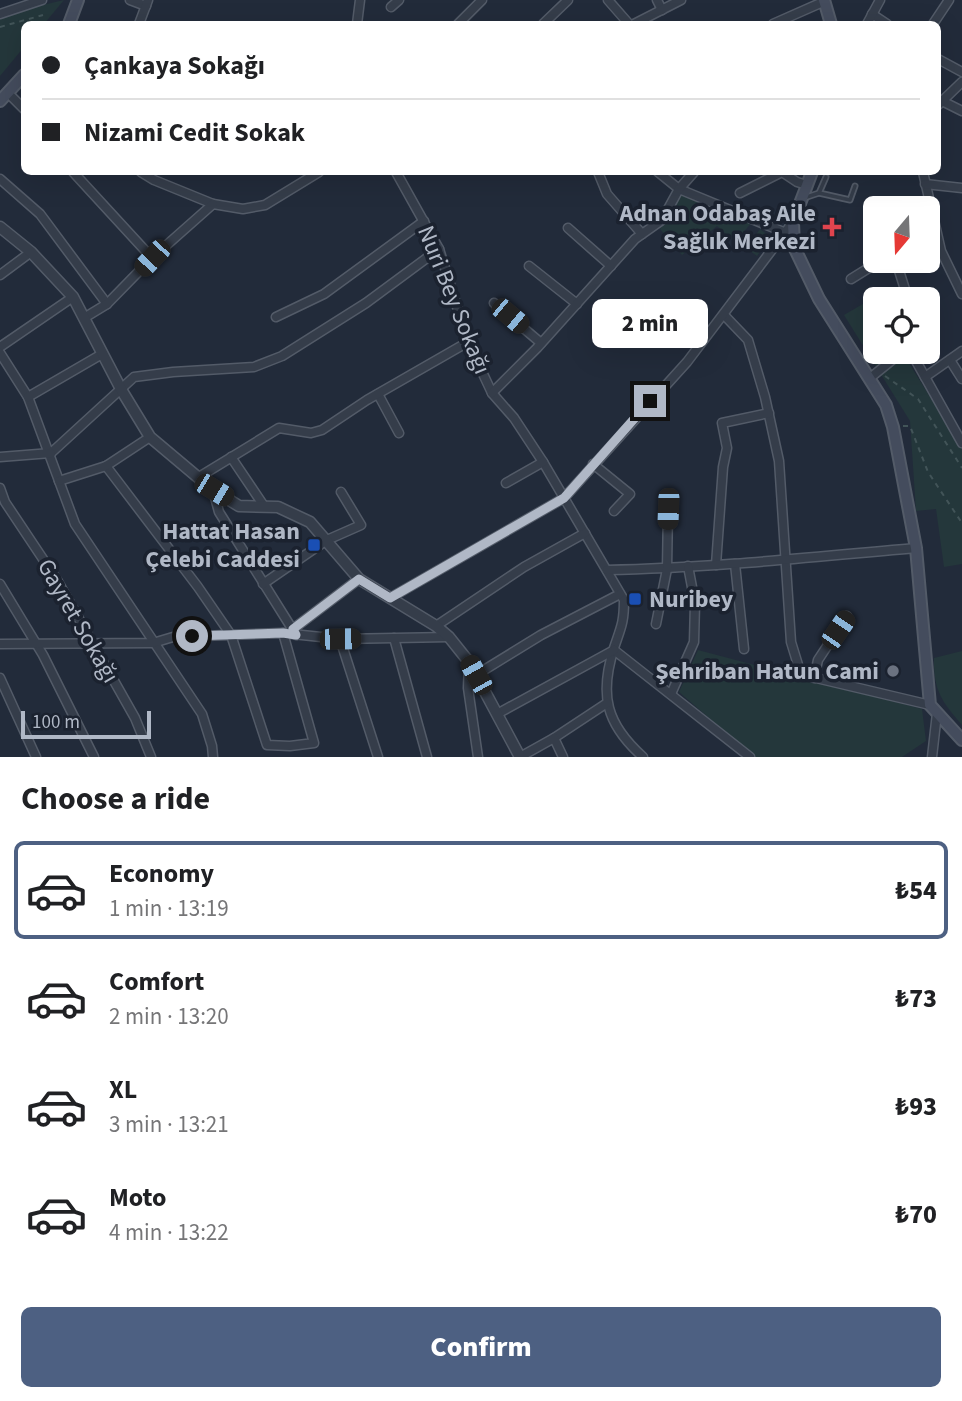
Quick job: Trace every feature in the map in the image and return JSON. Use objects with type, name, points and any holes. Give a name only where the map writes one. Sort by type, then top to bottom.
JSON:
[{"type":"main road","points":[[70,21],[78,0]]},
{"type":"main road","points":[[825,1],[830,21]]},
{"type":"main road","points":[[4,97],[21,78]]},
{"type":"main road","points":[[811,175],[793,222],[794,247],[818,299],[875,374],[886,405],[893,427],[916,548],[933,709],[962,740]]},
{"type":"street","points":[[130,0],[147,3],[140,21]]},
{"type":"street","points":[[358,21],[360,0]]},
{"type":"street","points":[[391,7],[399,0]]},
{"type":"street","points":[[461,21],[482,0]]},
{"type":"street","points":[[546,21],[568,0]]},
{"type":"street","points":[[607,0],[628,21]]},
{"type":"street","points":[[657,0],[662,10]]},
{"type":"street","points":[[638,21],[681,0]]},
{"type":"street","points":[[868,21],[880,0]]},
{"type":"street","points":[[935,21],[949,0]]},
{"type":"street","points":[[0,13],[38,1]]},
{"type":"street","points":[[780,21],[825,1]]},
{"type":"street","points":[[872,14],[882,21]]},
{"type":"street","points":[[941,61],[962,72]]},
{"type":"street","points":[[941,101],[962,82]]},
{"type":"street","points":[[4,97],[21,107]]},
{"type":"street","points":[[941,102],[962,111]]},
{"type":"street","points":[[76,175],[152,258]]},
{"type":"street","points":[[155,176],[214,204],[243,209],[265,205],[315,175]]},
{"type":"street","name":"Nuri Bey Sokağı","points":[[398,175],[439,249],[468,342],[492,393],[514,418],[543,462],[624,600],[624,622],[606,678],[607,703],[610,715],[626,742],[643,757]]},
{"type":"street","points":[[599,175],[607,194],[642,234]]},
{"type":"street","points":[[662,175],[679,189],[786,233]]},
{"type":"street","points":[[492,393],[642,234],[662,220],[679,189],[691,175]]},
{"type":"street","points":[[740,193],[776,175]]},
{"type":"street","points":[[786,175],[807,185]]},
{"type":"street","points":[[924,175],[928,196]]},
{"type":"street","points":[[0,179],[40,214],[107,304]]},
{"type":"street","points":[[925,184],[962,188]]},
{"type":"street","points":[[84,318],[107,304],[152,258],[214,204]]},
{"type":"street","points":[[276,317],[324,294],[424,221]]},
{"type":"street","points":[[390,598],[564,498],[687,362],[793,222]]},
{"type":"street","points":[[0,227],[31,252],[72,297],[150,437],[214,490],[239,506],[278,507],[310,522],[359,579],[449,636],[469,662],[520,757],[607,703]]},
{"type":"street","points":[[568,228],[611,266]]},
{"type":"street","points":[[940,247],[961,287]]},
{"type":"street","points":[[0,457],[51,453],[122,391],[134,377],[254,368],[282,356],[366,303],[439,249]]},
{"type":"street","points":[[0,275],[31,252]]},
{"type":"street","points":[[529,266],[577,304]]},
{"type":"street","points":[[851,279],[863,272]]},
{"type":"street","points":[[0,347],[72,297]]},
{"type":"street","points":[[494,303],[541,343]]},
{"type":"street","points":[[724,315],[748,340],[769,413],[779,461],[791,642],[799,668],[814,678],[933,709],[932,757]]},
{"type":"street","points":[[199,477],[279,428],[311,433],[322,430],[468,342]]},
{"type":"street","points":[[925,377],[962,351]]},
{"type":"street","points":[[0,353],[29,397],[75,524],[202,714],[213,757]]},
{"type":"street","points":[[29,397],[102,354]]},
{"type":"street","points":[[950,359],[962,379]]},
{"type":"street","points":[[875,374],[887,364]]},
{"type":"street","points":[[918,364],[962,443]]},
{"type":"street","points":[[378,394],[399,433]]},
{"type":"street","points":[[716,565],[723,467],[727,448],[722,423],[769,413]]},
{"type":"street","points":[[59,481],[106,466],[150,437]]},
{"type":"street","points":[[231,457],[264,506]]},
{"type":"street","points":[[506,483],[543,462]]},
{"type":"street","points":[[593,464],[630,495],[614,511]]},
{"type":"street","points":[[106,466],[231,635],[267,745],[314,743],[283,633]]},
{"type":"street","name":"Gayret Sokağı","points":[[0,488],[5,502],[57,580],[135,718],[151,757]]},
{"type":"street","points":[[214,490],[219,512],[294,632]]},
{"type":"street","points":[[263,584],[327,540],[361,525],[341,492]]},
{"type":"street","points":[[656,624],[667,569],[668,509],[672,502]]},
{"type":"street","points":[[436,626],[524,568],[585,533]]},
{"type":"street","points":[[607,570],[667,569],[916,548]]},
{"type":"street","points":[[735,564],[744,649]]},
{"type":"street","points":[[671,694],[694,642],[695,603],[688,566]]},
{"type":"street","points":[[294,632],[359,579]]},
{"type":"street","points":[[0,584],[36,644],[94,757]]},
{"type":"street","points":[[476,675],[541,635],[620,594]]},
{"type":"street","points":[[814,678],[818,660],[847,616]]},
{"type":"street","points":[[0,644],[153,643],[173,637],[294,632],[340,639],[449,636]]},
{"type":"street","points":[[394,638],[427,757]]},
{"type":"street","points":[[340,639],[378,757]]},
{"type":"street","points":[[498,714],[614,650],[750,757]]},
{"type":"street","points":[[469,662],[468,688],[478,757]]},
{"type":"street","points":[[0,678],[36,757]]},
{"type":"street","points":[[554,737],[563,757]]},
{"type":"street","points":[[290,746],[292,757]]},
{"type":"lane","points":[[819,193],[826,177]]},
{"type":"lane","points":[[802,199],[819,193],[850,200],[855,186]]},
{"type":"path","points":[[22,21],[43,15]]},
{"type":"path","points":[[0,27],[21,21]]},
{"type":"path","points":[[875,374],[918,399],[962,468]]},
{"type":"path","points":[[893,427],[910,426],[929,472],[962,523]]},
{"type":"green space","points":[[64,0],[46,21],[21,21],[21,51],[0,76],[0,15]]},
{"type":"green space","points":[[682,194],[753,221],[735,242],[717,226],[682,255],[660,229]]},
{"type":"green space","points":[[760,229],[770,237],[757,256],[746,248]]},
{"type":"green space","points":[[863,304],[863,346],[844,315]]},
{"type":"green space","points":[[875,364],[910,364],[962,448],[962,564],[944,567],[936,509],[916,511],[910,421]]},
{"type":"green space","points":[[698,650],[922,709],[926,741],[902,757],[754,757],[679,692]]},
{"type":"green space","points":[[962,651],[962,725],[940,695],[935,679],[934,658]]},
{"type":"place","name":"Adnan Odabaş Aile Sağlık Merkezi","points":[[832,227]]},
{"type":"place","name":"Hattat Hasan Çelebi Caddesi","points":[[314,545]]},
{"type":"place","name":"Nuribey","points":[[635,599]]},
{"type":"place","name":"Şehriban Hatun Cami","points":[[893,671]]},
{"type":"route","points":[[192,636],[283,633],[296,635],[293,629],[359,579],[390,598],[564,498],[650,401]]}]
